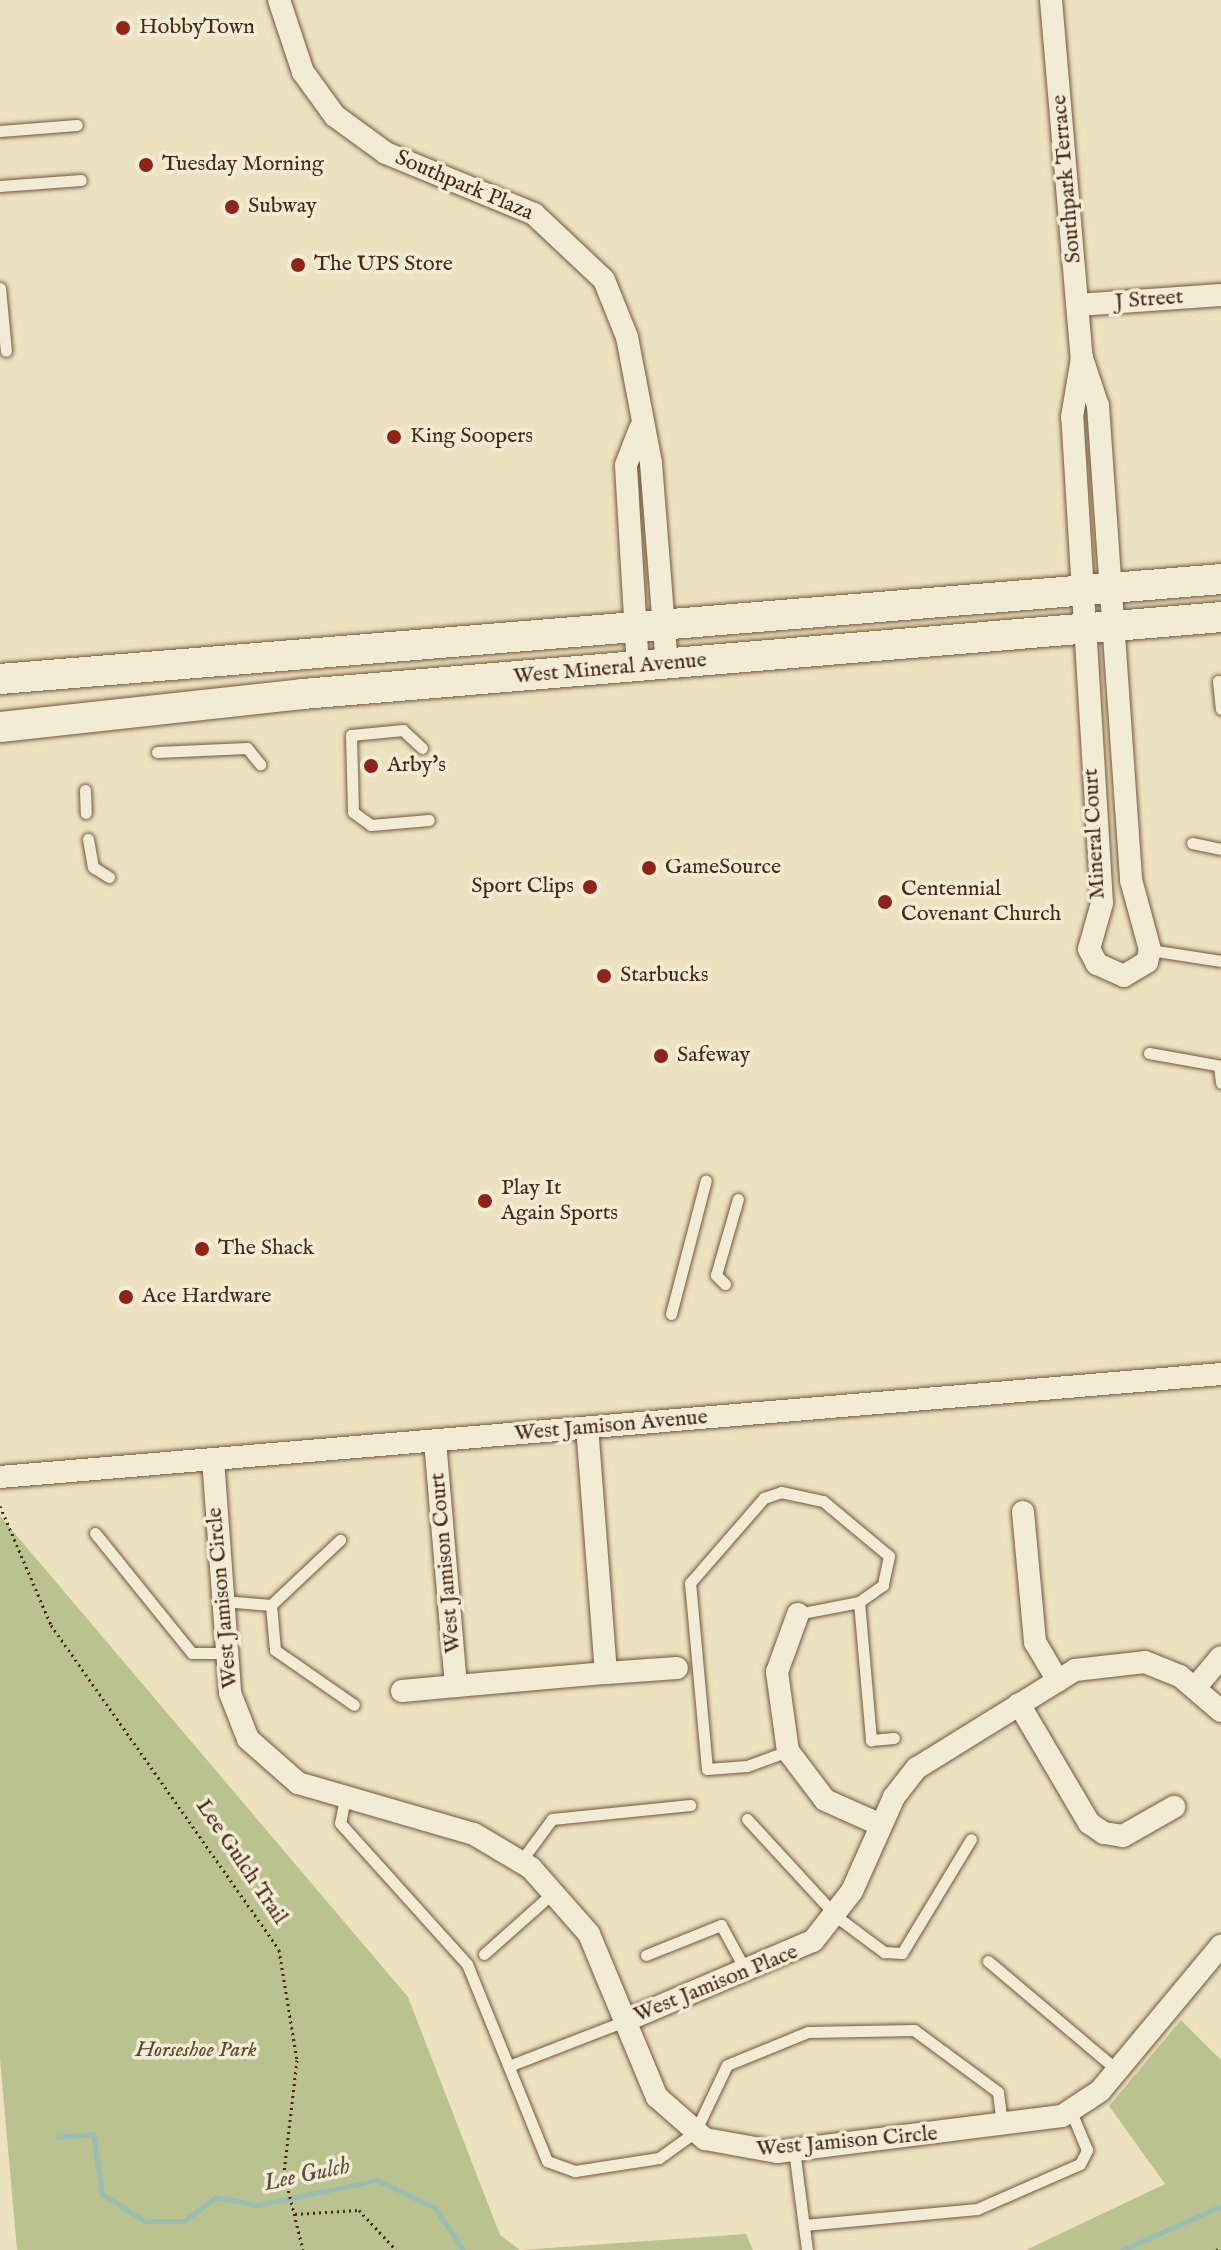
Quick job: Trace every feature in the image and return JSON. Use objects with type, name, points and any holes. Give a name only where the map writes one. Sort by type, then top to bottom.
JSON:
[{"type":"main road","name":"West Mineral Avenue","points":[[0,679],[649,631],[1221,579]]},
{"type":"main road","name":"West Mineral Avenue","points":[[0,727],[1221,617]]},
{"type":"street","name":"Southpark Plaza","points":[[279,0],[308,80],[362,138],[534,214],[577,247],[618,312],[640,429],[626,465],[653,666]]},
{"type":"street","name":"Southpark Terrace","points":[[1051,0],[1082,358],[1072,417],[1099,590],[1114,626]]},
{"type":"street","name":"J Street","points":[[1078,305],[1221,295]]},
{"type":"street","name":"Mineral Court","points":[[1099,590],[1084,629],[1102,903],[1089,949],[1097,964],[1124,976],[1147,962],[1150,950],[1131,880],[1114,626]]},
{"type":"street","name":"West Jamison Avenue","points":[[0,1477],[1221,1374]]},
{"type":"street","points":[[587,1428],[606,1673]]},
{"type":"street","name":"West Jamison Court","points":[[435,1441],[456,1686]]},
{"type":"street","name":"West Jamison Circle","points":[[213,1459],[234,1709],[259,1753],[298,1783],[474,1834],[521,1861],[555,1891],[589,1934],[657,2097],[695,2132],[748,2152],[794,2150],[1002,2127],[1071,2112],[1118,2071],[1221,1946]]},
{"type":"street","points":[[1023,1512],[1035,1642],[1058,1681]]},
{"type":"street","points":[[798,1614],[777,1672],[788,1751],[825,1800],[881,1825]]},
{"type":"street","points":[[1195,1688],[1221,1657]]},
{"type":"street","name":"West Jamison Place","points":[[625,2021],[798,1952],[837,1917],[881,1825],[917,1768],[1058,1681],[1122,1660],[1168,1670],[1221,1711]]},
{"type":"street","name":"West Jamison Court","points":[[402,1691],[677,1668]]},
{"type":"street","points":[[1019,1704],[1089,1823],[1123,1836],[1174,1807]]},
{"type":"lane","points":[[0,131],[77,125]]},
{"type":"lane","points":[[0,186],[81,180]]},
{"type":"lane","points":[[0,288],[6,351]]},
{"type":"lane","points":[[1218,681],[1221,709]]},
{"type":"lane","points":[[422,748],[403,730],[351,735],[353,812],[371,825],[429,820]]},
{"type":"lane","points":[[157,752],[247,748],[260,764]]},
{"type":"lane","points":[[85,790],[86,813]]},
{"type":"lane","points":[[88,839],[93,867],[109,877]]},
{"type":"lane","points":[[1192,843],[1221,849]]},
{"type":"lane","points":[[1150,950],[1221,961]]},
{"type":"lane","points":[[1149,1053],[1220,1066],[1221,1083]]},
{"type":"lane","points":[[671,1314],[706,1180]]},
{"type":"lane","points":[[725,1284],[716,1275],[738,1199]]},
{"type":"lane","points":[[788,1751],[747,1766],[707,1769],[690,1583],[764,1498],[804,1492],[889,1556],[883,1585],[859,1602],[798,1614]]},
{"type":"lane","points":[[95,1533],[192,1653],[227,1653]]},
{"type":"lane","points":[[223,1601],[271,1605],[340,1540]]},
{"type":"lane","points":[[859,1602],[871,1740],[894,1738]]},
{"type":"lane","points":[[271,1605],[275,1650],[354,1705]]},
{"type":"lane","points":[[345,1798],[340,1823],[467,1964],[547,2161],[575,2171],[659,2158],[695,2132],[727,2065],[808,2032],[914,2030],[998,2092],[1002,2127]]},
{"type":"lane","points":[[521,1861],[552,1819],[690,1805]]},
{"type":"lane","points":[[747,1819],[837,1917],[884,1952],[902,1953],[971,1839]]},
{"type":"lane","points":[[484,1954],[555,1891]]},
{"type":"lane","points":[[646,1955],[721,1925],[747,1973]]},
{"type":"lane","points":[[988,1961],[1118,2071]]},
{"type":"lane","points":[[509,2066],[625,2021]]},
{"type":"lane","points":[[804,2225],[977,2209],[1080,2164],[1087,2150],[1071,2112]]},
{"type":"lane","points":[[794,2150],[807,2250]]},
{"type":"path","name":"Lee Gulch Trail","points":[[0,1506],[51,1625],[279,1950],[297,2060],[286,2186],[303,2250]]},
{"type":"path","points":[[294,2214],[359,2210],[396,2250]]},
{"type":"path","points":[[1216,2250],[1221,2248]]},
{"type":"green space","name":"Horseshoe Park","points":[[0,1516],[408,1997],[500,2235],[520,2250],[17,2250],[0,2059]]},
{"type":"green space","points":[[1181,2020],[1221,2060],[1221,2250],[1026,2250],[1165,2184],[1109,2106]]},
{"type":"green space","points":[[746,2234],[753,2250],[520,2250]]},
{"type":"waterway","name":"Lee Gulch","points":[[58,2137],[93,2134],[102,2194],[145,2221],[184,2221],[216,2197],[257,2205],[377,2180],[435,2208],[463,2250]]},
{"type":"waterway","points":[[1122,2250],[1221,2206]]},
{"type":"place","name":"HobbyTown","points":[[123,28]]},
{"type":"place","name":"Tuesday Morning","points":[[146,165]]},
{"type":"place","name":"Subway","points":[[232,207]]},
{"type":"place","name":"The UPS Store","points":[[298,265]]},
{"type":"place","name":"King Soopers","points":[[394,437]]},
{"type":"place","name":"Arby's","points":[[371,766]]},
{"type":"place","name":"GameSource","points":[[649,868]]},
{"type":"place","name":"Sport Clips","points":[[590,887]]},
{"type":"place","name":"Centennial Covenant Church","points":[[885,902]]},
{"type":"place","name":"Starbucks","points":[[604,976]]},
{"type":"place","name":"Safeway","points":[[661,1056]]},
{"type":"place","name":"Play It Again Sports","points":[[485,1201]]},
{"type":"place","name":"The Shack","points":[[202,1249]]},
{"type":"place","name":"Ace Hardware","points":[[126,1297]]}]
